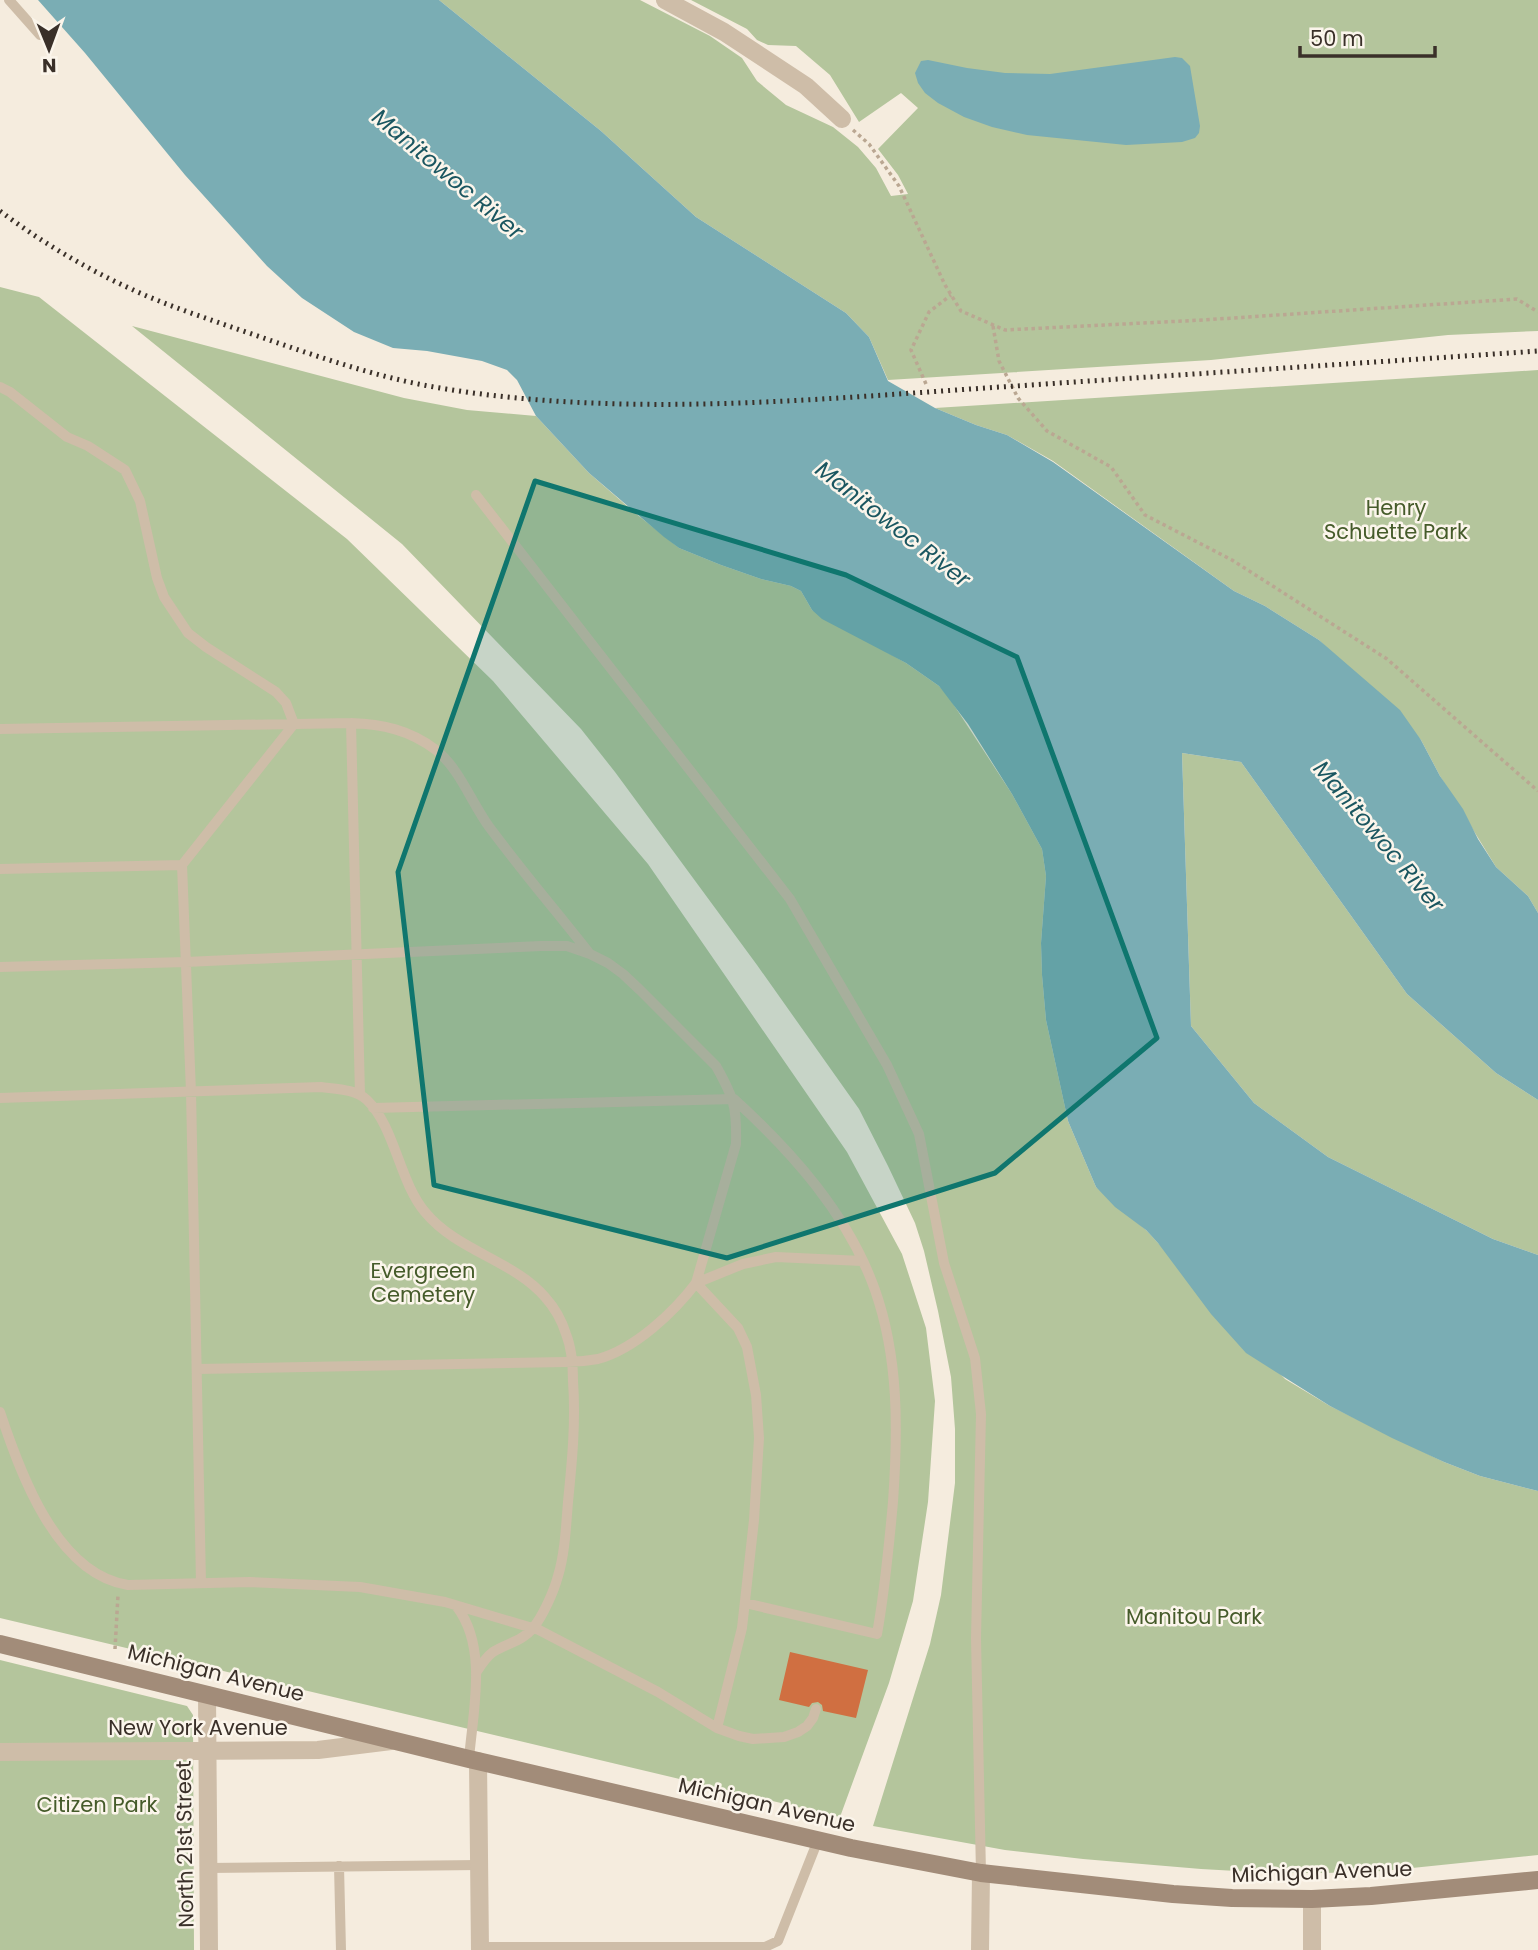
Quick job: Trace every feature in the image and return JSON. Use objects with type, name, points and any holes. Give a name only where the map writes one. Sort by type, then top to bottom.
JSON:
[{"type":"street","points":[[665,0],[724,32],[806,86],[842,119]]},
{"type":"street","name":"Michigan Avenue","points":[[0,1644],[473,1760],[851,1848],[981,1872],[1173,1894],[1232,1898],[1312,1899],[1384,1895],[1538,1880]]},
{"type":"street","name":"North 21st Street","points":[[207,1695],[209,1950]]},
{"type":"street","name":"New York Avenue","points":[[0,1752],[318,1750],[395,1741]]},
{"type":"street","points":[[473,1760],[479,1865],[480,1949]]},
{"type":"street","points":[[980,1950],[981,1872]]},
{"type":"street","points":[[1312,1899],[1312,1950]]},
{"type":"lane","points":[[9,0],[40,35]]},
{"type":"lane","points":[[0,387],[67,437],[88,446],[125,470],[140,501],[157,578],[164,597],[188,632],[205,647],[276,692],[286,703],[294,724]]},
{"type":"lane","points":[[476,495],[790,899],[887,1065],[919,1134],[944,1263],[975,1358],[981,1414],[976,1637],[981,1872]]},
{"type":"lane","points":[[351,723],[360,1095]]},
{"type":"lane","points":[[0,729],[351,723],[394,728],[419,738],[438,751],[490,828],[590,954]]},
{"type":"lane","points":[[201,1583],[191,1092],[182,865],[294,724]]},
{"type":"lane","points":[[0,869],[182,865]]},
{"type":"lane","points":[[0,967],[567,946],[590,954],[623,974],[716,1066],[734,1099],[781,1143],[812,1181],[838,1218],[862,1261],[884,1320],[896,1396],[897,1441],[890,1543],[877,1634],[745,1603]]},
{"type":"lane","points":[[0,1098],[321,1087],[360,1095],[373,1108],[390,1139],[411,1190],[424,1212],[446,1232],[534,1285],[547,1300],[567,1335],[572,1362],[575,1414],[567,1521],[559,1574],[551,1597],[533,1629],[494,1651],[485,1658],[476,1673]]},
{"type":"lane","points":[[373,1108],[734,1099]]},
{"type":"lane","points":[[197,1369],[572,1362],[600,1358],[616,1352],[636,1340],[670,1312],[696,1283],[736,1144],[734,1099]]},
{"type":"lane","points":[[696,1283],[743,1264],[776,1257],[862,1261]]},
{"type":"lane","points":[[696,1283],[738,1328],[747,1347],[752,1368],[759,1438],[758,1482],[745,1603],[735,1661],[718,1728]]},
{"type":"lane","points":[[0,1412],[14,1455],[42,1514],[62,1543],[89,1569],[118,1584],[250,1582],[360,1587],[456,1606],[533,1629],[568,1644],[718,1728],[753,1739],[783,1737],[798,1732],[807,1726],[816,1709]]},
{"type":"lane","points":[[456,1606],[466,1619],[475,1652],[473,1760]]},
{"type":"lane","points":[[480,1949],[765,1947],[778,1941],[818,1840]]},
{"type":"lane","points":[[208,1868],[479,1865]]},
{"type":"lane","points":[[339,1866],[341,1950]]},
{"type":"path","points":[[842,119],[869,144],[899,186],[961,311],[1005,330],[1517,299],[1538,312]]},
{"type":"path","points":[[926,384],[911,350],[929,312],[951,295]]},
{"type":"path","points":[[993,325],[999,361],[1018,398],[1047,431],[1111,467],[1145,515],[1232,560],[1387,659],[1538,791]]},
{"type":"path","points":[[115,1649],[118,1584]]},
{"type":"highlighted area","points":[[535,481],[846,575],[1017,657],[1157,1038],[995,1173],[727,1258],[434,1185],[398,872]]},
{"type":"green space","points":[[439,0],[640,0],[710,36],[742,58],[757,81],[786,105],[833,127],[858,147],[876,168],[891,196],[908,194],[898,175],[878,149],[918,108],[901,93],[859,122],[830,75],[796,46],[768,45],[757,40],[747,29],[691,0],[1538,0],[1538,331],[1448,335],[1211,360],[888,380],[869,337],[846,313],[696,217],[601,131]]},
{"type":"green space","name":"Evergreen Cemetery","points":[[0,287],[39,297],[347,539],[493,681],[648,864],[847,1152],[902,1254],[926,1328],[935,1401],[928,1502],[913,1601],[889,1683],[840,1817],[0,1618]]},
{"type":"green space","name":"Manitou Park","points":[[132,326],[404,398],[467,410],[536,416],[589,473],[679,548],[801,591],[812,610],[906,663],[939,686],[1012,794],[1042,849],[1046,876],[1041,943],[1046,1020],[1068,1121],[1096,1187],[1146,1230],[1285,1379],[1330,1406],[1444,1462],[1480,1476],[1538,1491],[1538,1855],[1383,1871],[1273,1873],[1083,1859],[1005,1850],[873,1826],[930,1644],[941,1595],[955,1483],[951,1377],[938,1311],[915,1223],[888,1166],[859,1109],[757,965],[581,729],[402,544]]},
{"type":"green space","name":"Henry Schuette Park","points":[[1538,370],[1538,913],[1528,896],[1496,867],[1421,740],[1319,640],[1265,606],[1234,591],[1053,461],[1007,435],[935,408]]},
{"type":"green space","points":[[1182,753],[1241,762],[1407,994],[1496,1073],[1538,1100],[1538,1255],[1493,1239],[1328,1157],[1254,1103],[1191,1026]]},
{"type":"green space","name":"Citizen Park","points":[[0,1660],[187,1706],[193,1715],[194,1950],[0,1950]]},
{"type":"water","name":"Manitowoc River","points":[[38,0],[439,0],[601,131],[696,217],[846,313],[869,337],[888,381],[935,408],[1007,435],[1053,462],[1234,591],[1265,606],[1319,640],[1400,710],[1421,740],[1496,867],[1528,896],[1538,913],[1538,1100],[1496,1073],[1407,994],[1241,762],[1182,753],[1191,1026],[1254,1103],[1328,1157],[1493,1239],[1538,1255],[1538,1491],[1480,1476],[1392,1438],[1330,1406],[1246,1353],[1211,1314],[1158,1243],[1146,1230],[1115,1207],[1096,1187],[1068,1121],[1046,1020],[1041,943],[1046,876],[1042,849],[1012,794],[968,724],[939,686],[906,663],[822,619],[812,610],[801,591],[679,548],[589,473],[536,416],[517,380],[507,370],[482,361],[393,348],[354,332],[302,298],[267,266],[185,175]]},
{"type":"water","points":[[1182,58],[1190,66],[1200,126],[1195,138],[1182,142],[1126,145],[1027,135],[992,127],[964,117],[938,103],[925,93],[915,73],[921,61],[928,60],[1005,73],[1050,74]]},
{"type":"building","points":[[790,1652],[868,1670],[856,1718],[823,1711],[818,1702],[809,1707],[779,1700]]},
{"type":"railway","points":[[0,211],[46,243],[95,271],[184,310],[368,372],[446,389],[517,398],[659,404],[802,400],[1538,351]]}]
